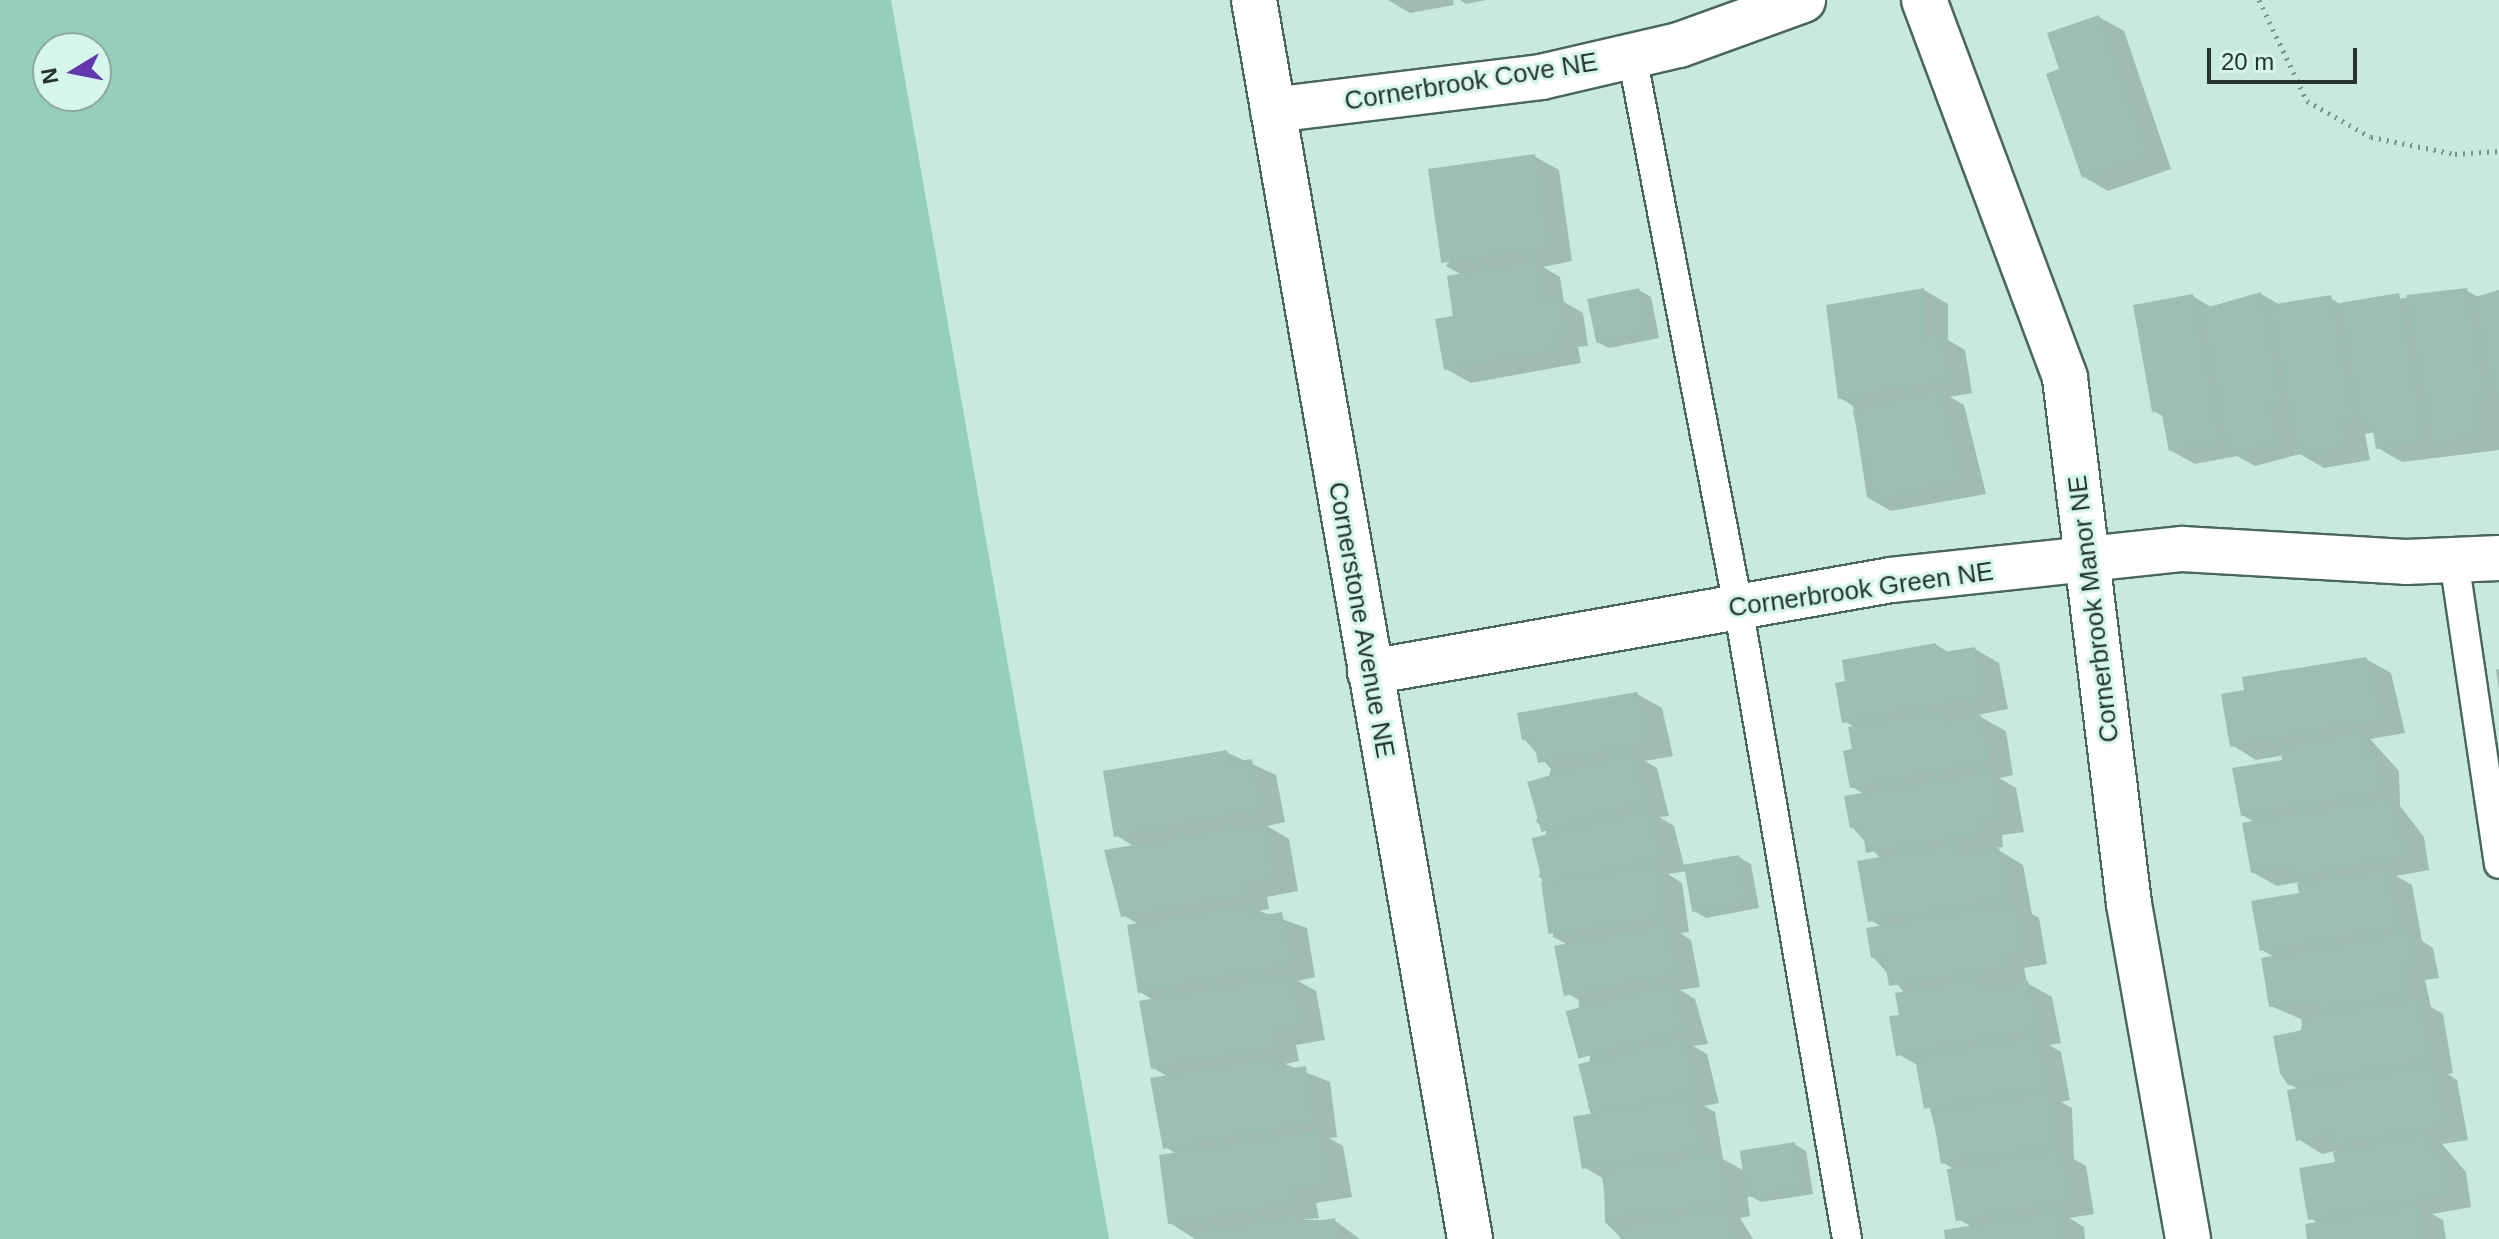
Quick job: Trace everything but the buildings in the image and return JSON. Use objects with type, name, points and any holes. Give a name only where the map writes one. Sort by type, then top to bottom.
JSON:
[{"type":"street","name":"Cornerstone Avenue NE","points":[[1254,0],[1470,1239]]},
{"type":"street","name":"Cornerbrook Cove NE","points":[[1273,110],[1541,77],[1632,56],[1803,0]]},
{"type":"street","name":"Cornerbrook Manor NE","points":[[1924,0],[2065,378],[2129,904],[2188,1239]]},
{"type":"street","name":"Cornerbrook Green NE","points":[[1370,672],[1891,580],[2089,563],[2182,549],[2454,560],[2499,558]]},
{"type":"lane","points":[[1632,56],[1738,606],[1847,1239]]},
{"type":"lane","points":[[2454,560],[2499,864]]},
{"type":"path","points":[[2259,0],[2307,101],[2371,137],[2455,154],[2499,151]]},
{"type":"green space","points":[[0,0],[891,0],[1109,1239],[0,1239]]}]
